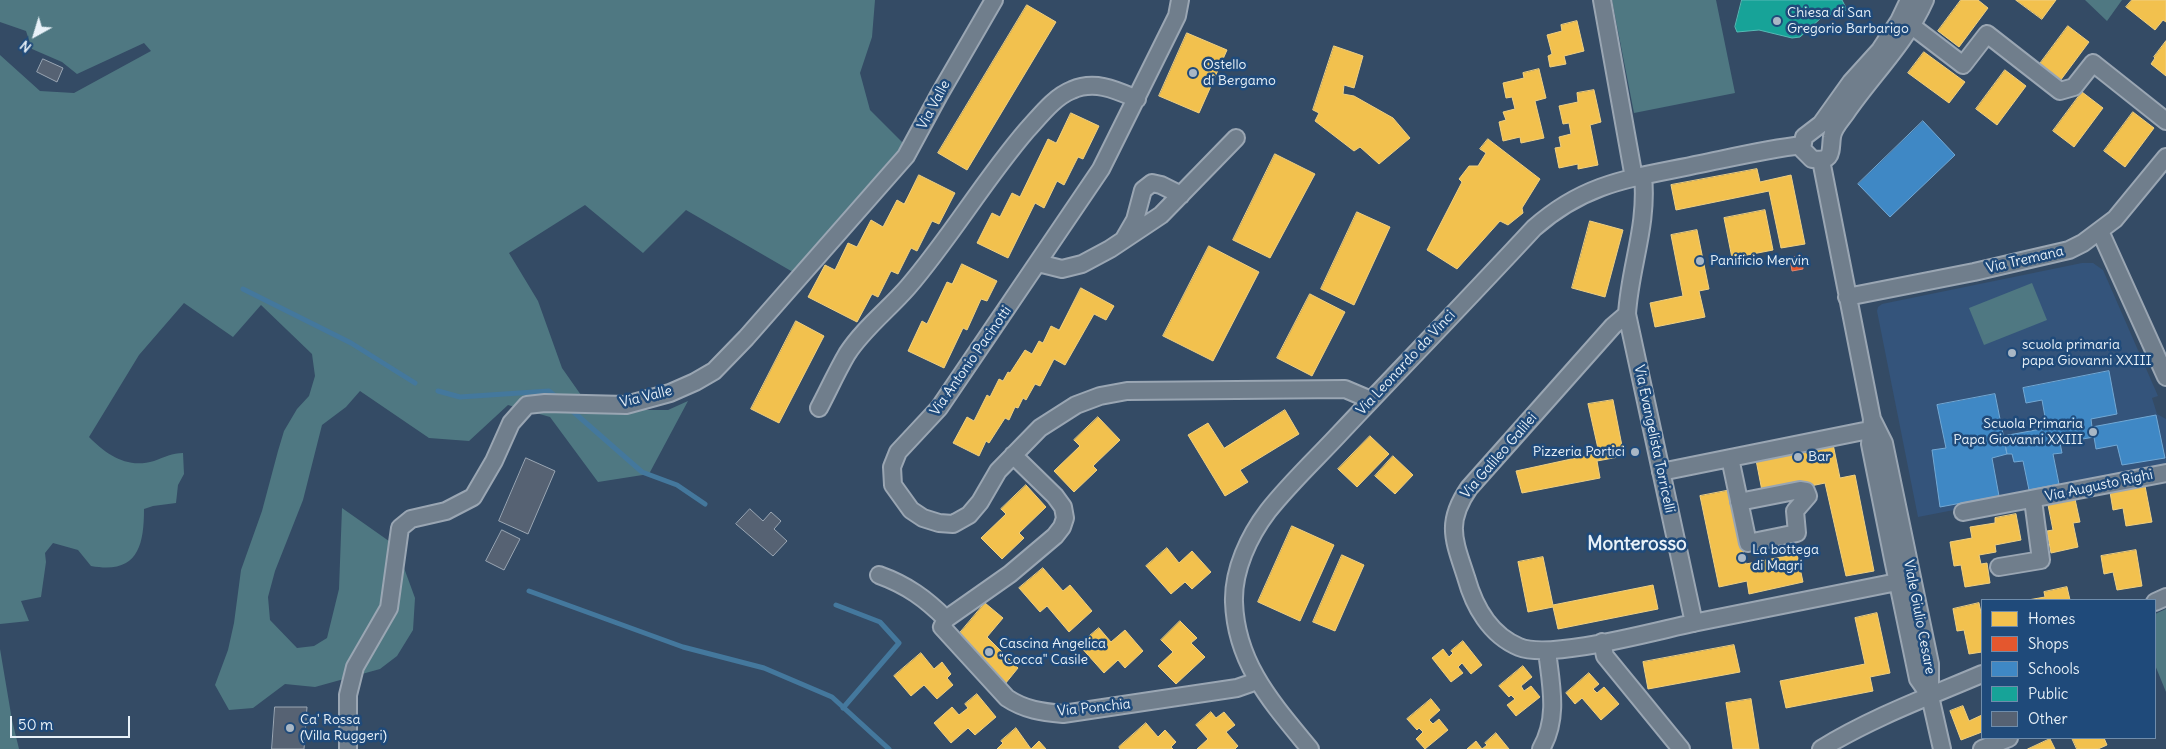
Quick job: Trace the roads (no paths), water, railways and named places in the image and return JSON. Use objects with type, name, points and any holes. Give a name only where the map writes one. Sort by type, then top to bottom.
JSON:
[{"type":"street","name":"Via Valle","points":[[348,749],[348,695],[356,667],[389,608],[400,528],[411,519],[446,511],[473,497],[494,461],[511,423],[527,405],[545,403],[626,405],[670,393],[714,371],[746,338],[906,156],[938,96],[994,0]]},
{"type":"street","name":"Via Antonio Pacinotti","points":[[1180,0],[1177,16],[1101,169],[939,408],[898,452],[892,467],[893,485],[911,510],[923,518],[939,523],[953,524],[969,515],[980,502],[998,471],[1040,428],[1076,405],[1100,396],[1127,391],[1345,389],[1371,400]]},
{"type":"street","points":[[1602,0],[1639,177],[1643,226],[1628,296],[1627,314]]},
{"type":"street","points":[[1909,0],[1891,36],[1851,82],[1816,129],[1806,134],[1802,144],[1808,156],[1820,160],[1828,156],[1832,150],[1832,138],[1839,123],[1912,26],[1925,0]]},
{"type":"street","points":[[1912,26],[1963,65],[1987,34],[2060,91],[2074,87],[2092,63],[2166,121]]},
{"type":"street","points":[[819,408],[847,354],[863,333],[908,287],[943,243],[1000,162],[1055,101],[1072,90],[1086,86],[1113,88],[1137,99]]},
{"type":"street","points":[[1816,129],[1824,130],[1832,138]]},
{"type":"street","points":[[1038,263],[1062,269],[1082,264],[1123,241],[1161,215],[1236,138]]},
{"type":"street","name":"Via Leonardo da Vinci","points":[[1310,749],[1256,681],[1240,640],[1234,600],[1239,569],[1246,547],[1268,512],[1371,400],[1534,228],[1552,212],[1595,188],[1639,177],[1802,144]]},
{"type":"street","name":"Via Tremana","points":[[1847,297],[2055,254],[2083,243],[2100,231],[2125,207],[2166,157]]},
{"type":"street","name":"Viale Giulio Cesare","points":[[1820,160],[1871,424],[1884,443],[1917,673],[1930,696],[1942,749]]},
{"type":"street","points":[[1123,241],[1134,220],[1143,190],[1152,183],[1161,185],[1181,195]]},
{"type":"street","points":[[2100,231],[2165,373]]},
{"type":"street","name":"Via Evangelista Torricelli","points":[[1627,314],[1694,623]]},
{"type":"street","name":"Via Galileo Galilei","points":[[1627,314],[1614,326],[1469,488],[1458,504],[1454,522],[1454,537],[1462,565],[1472,597],[1481,615],[1497,632],[1518,647],[1547,652],[1905,580]]},
{"type":"street","points":[[1662,472],[1730,458],[1871,424]]},
{"type":"street","points":[[880,575],[904,584],[920,594],[946,619],[1010,574],[1056,536],[1065,518],[1063,506],[1013,455]]},
{"type":"street","points":[[1730,458],[1739,502],[1748,543],[1797,532],[1795,511],[1808,496],[1806,491],[1800,490],[1739,502]]},
{"type":"street","name":"Via Augusto Righi","points":[[1963,512],[2166,473]]},
{"type":"street","name":"Via Augusto Righi","points":[[1999,567],[2041,560],[2032,500]]},
{"type":"street","name":"Via Ponchia","points":[[946,619],[942,627],[945,632],[992,684],[1019,706],[1036,711],[1063,714],[1228,690],[1256,681]]},
{"type":"street","points":[[1602,642],[1605,656],[1681,749]]},
{"type":"street","points":[[1541,749],[1549,732],[1553,714],[1547,652]]},
{"type":"street","points":[[1820,749],[1852,731],[1981,674]]},
{"type":"street","points":[[1982,749],[2007,739]]},
{"type":"waterway","points":[[243,289],[351,343],[415,383]]},
{"type":"waterway","points":[[438,391],[460,397],[549,391],[559,399]]},
{"type":"waterway","points":[[569,408],[642,472],[677,485],[705,504]]},
{"type":"waterway","points":[[529,591],[683,647],[764,668],[832,697],[889,749]]},
{"type":"waterway","points":[[836,605],[880,622],[899,643],[843,708]]},
{"type":"place","name":"Chiesa di San Gregorio Barbarigo","points":[[1777,21]]},
{"type":"place","name":"Ostello di Bergamo","points":[[1193,73]]},
{"type":"place","name":"Panificio Mervin","points":[[1700,261]]},
{"type":"place","name":"scuola primaria papa Giovanni XXIII","points":[[2012,353]]},
{"type":"place","name":"Scuola Primaria Papa Giovanni XXIII","points":[[2093,432]]},
{"type":"place","name":"Pizzeria Portici","points":[[1635,452]]},
{"type":"place","name":"Bar","points":[[1798,457]]},
{"type":"place","name":"La bottega di Magri","points":[[1742,558]]},
{"type":"place","name":"Cascina Angelica \"Cocca\" Casile","points":[[989,652]]},
{"type":"place","name":"Ca' Rossa (Villa Ruggeri)","points":[[290,728]]},
{"type":"district","name":"Monterosso","points":[[1637,545]]}]
